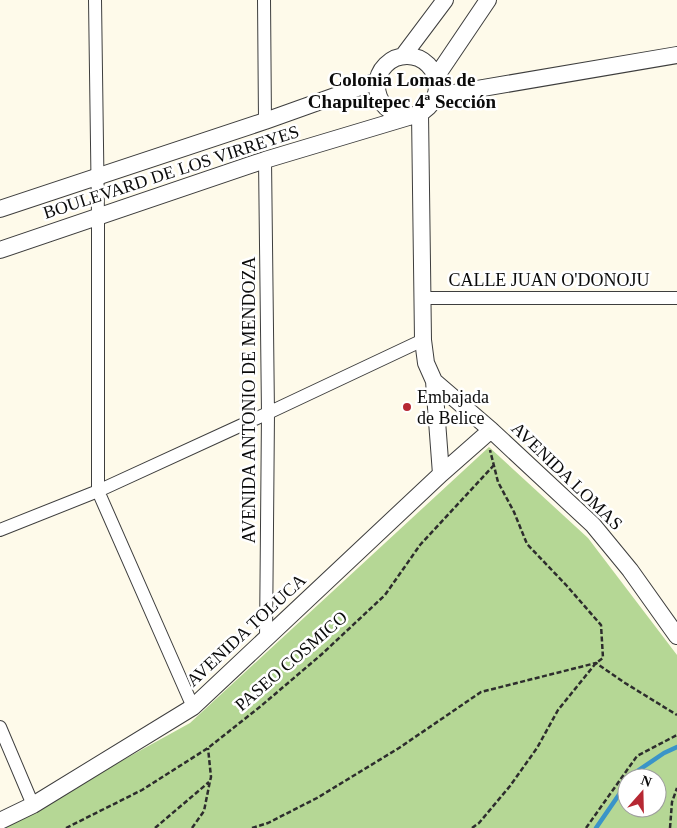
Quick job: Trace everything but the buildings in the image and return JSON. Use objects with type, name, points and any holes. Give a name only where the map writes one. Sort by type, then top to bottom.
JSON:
[{"type":"street","points":[[95,0],[98,176],[98,491],[193,707]]},
{"type":"street","points":[[264,0],[265,121]]},
{"type":"street","points":[[404,56],[445,0]]},
{"type":"street","points":[[436,77],[488,0]]},
{"type":"street","points":[[436,96],[677,55]]},
{"type":"street","points":[[414,57],[423,61],[431,68],[436,77],[436,96],[430,106],[416,115],[402,116],[393,113],[385,108],[380,100],[377,81],[380,72],[394,58],[414,57]]},
{"type":"street","name":"BOULEVARD DE LOS VIRREYES","points":[[0,209],[265,121],[377,81]]},
{"type":"street","points":[[416,115],[423,340],[426,363],[434,381],[441,474]]},
{"type":"street","name":"BOULEVARD DE LOS VIRREYES","points":[[0,250],[265,160],[416,115]]},
{"type":"street","name":"AVENIDA ANTONIO DE MENDOZA","points":[[265,160],[268,413],[266,639]]},
{"type":"street","name":"CALLE JUAN O'DONOJU","points":[[422,298],[677,298]]},
{"type":"street","points":[[0,530],[98,491],[423,340]]},
{"type":"street","name":"AVENIDA LOMAS","points":[[434,381],[491,430],[593,526],[630,570],[677,636]]},
{"type":"street","name":"AVENIDA TOLUCA","points":[[0,821],[33,805],[193,707],[441,474],[491,430]]},
{"type":"street","points":[[0,727],[33,805]]},
{"type":"path","points":[[472,828],[479,823],[510,786],[537,748],[558,710],[596,663],[603,658],[601,625],[568,586],[527,544],[514,512],[498,482],[489,447],[491,430]]},
{"type":"path","name":"PASEO COSMICO","points":[[66,828],[142,790],[208,748],[261,706],[322,654],[384,595],[420,545],[494,465]]},
{"type":"path","points":[[252,828],[268,823],[317,798],[400,748],[481,692],[596,663],[677,714]]},
{"type":"path","points":[[586,828],[637,756],[677,735]]},
{"type":"path","points":[[192,828],[204,811],[211,777],[208,748]]},
{"type":"path","points":[[155,828],[210,781]]},
{"type":"path","points":[[670,828],[672,802],[677,788]]},
{"type":"green space","points":[[489,447],[588,538],[677,655],[677,828],[0,828],[190,723]]},
{"type":"waterway","points":[[642,768],[664,753],[677,747]]},
{"type":"waterway","points":[[596,828],[617,798]]},
{"type":"place","name":"Embajada de Belice","points":[[407,407]]},
{"type":"district","name":"Colonia Lomas de Chapultepec 4ª Sección","points":[[402,90]]}]
